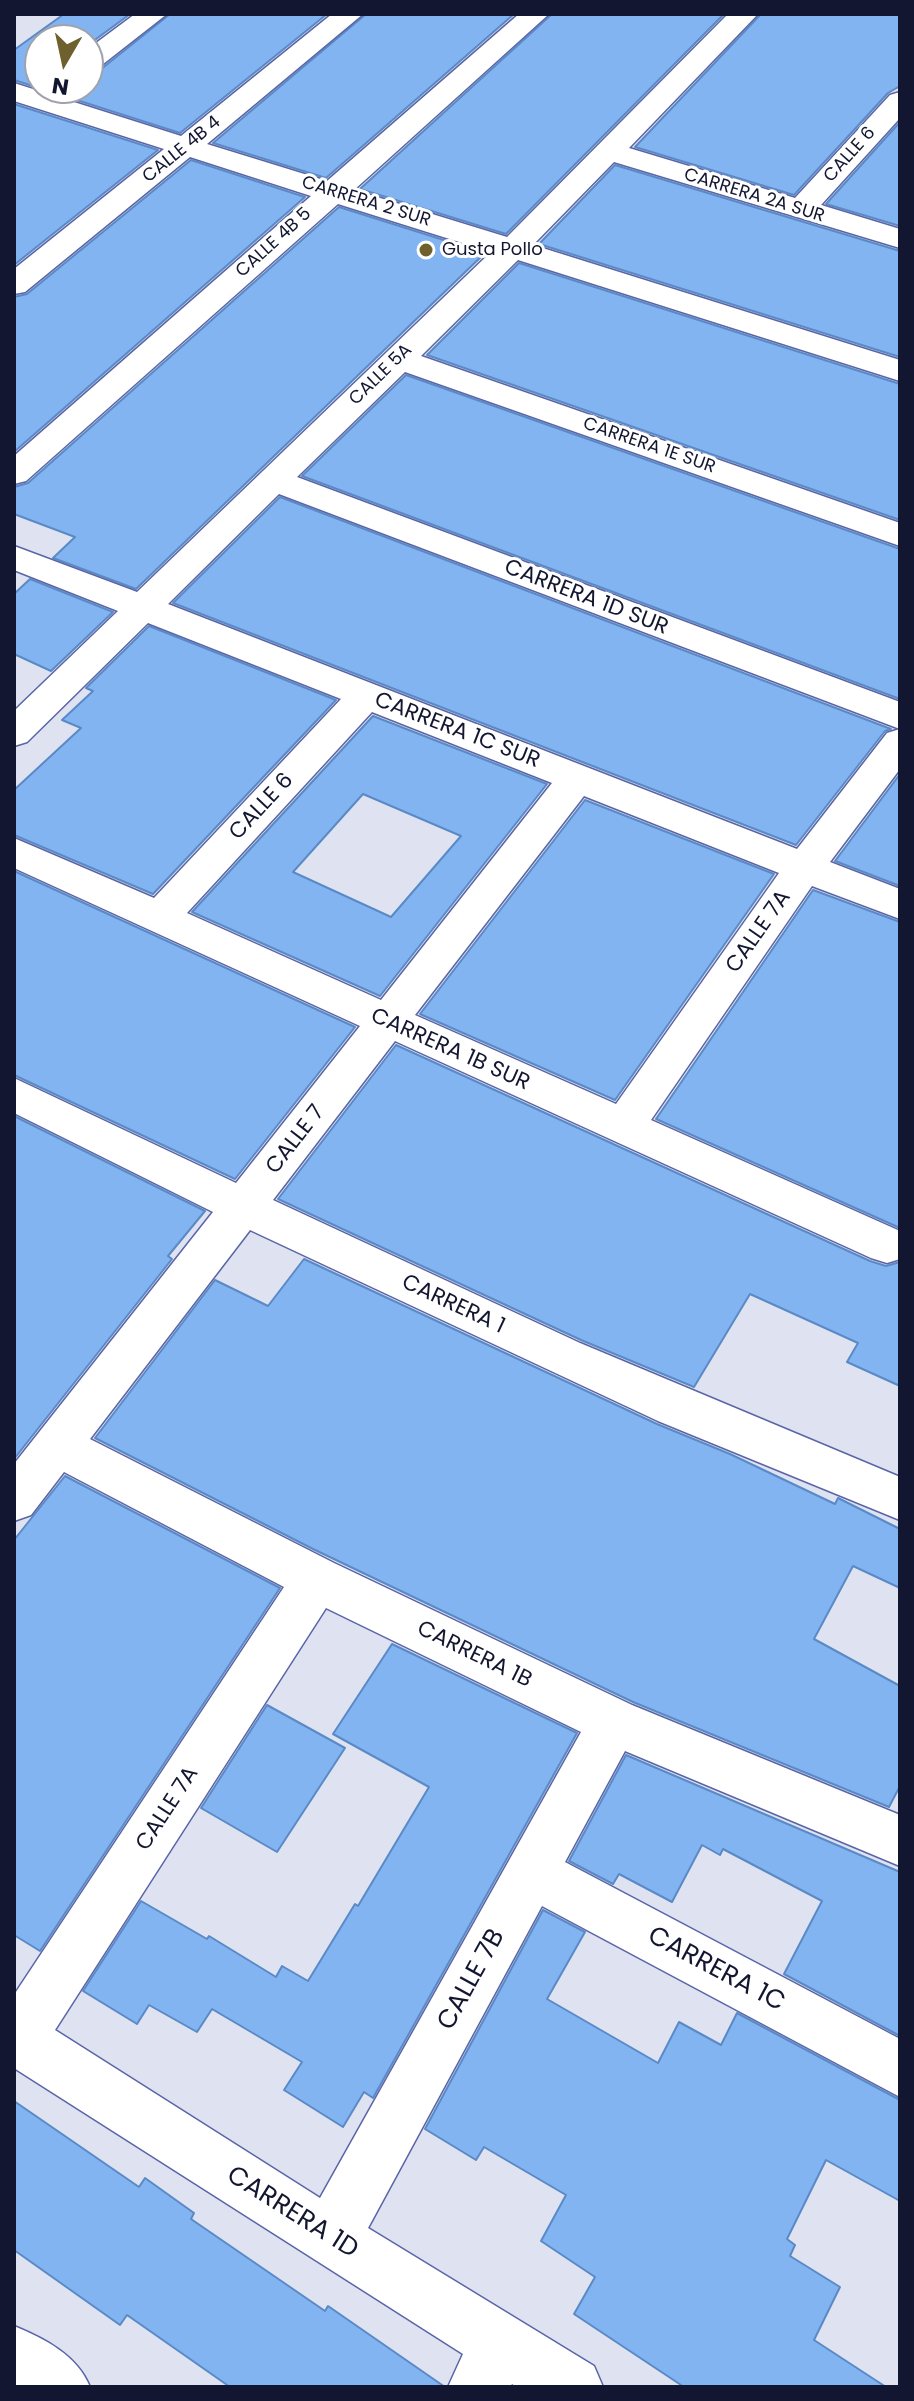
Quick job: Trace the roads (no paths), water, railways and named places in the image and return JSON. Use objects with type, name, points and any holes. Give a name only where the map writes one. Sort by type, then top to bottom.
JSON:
[{"type":"street","points":[[104,50],[153,14]]},
{"type":"street","name":"CALLE 4B 4","points":[[14,285],[349,14]]},
{"type":"street","name":"CALLE 4B 5","points":[[14,474],[535,14]]},
{"type":"street","name":"CALLE 5A","points":[[14,733],[514,247],[744,14]]},
{"type":"street","name":"CALLE 6","points":[[800,210],[900,101]]},
{"type":"street","name":"CARRERA 2 SUR","points":[[45,104],[514,247],[900,371]]},
{"type":"street","name":"CARRERA 2A SUR","points":[[609,151],[900,239]]},
{"type":"street","name":"CARRERA 1E SUR","points":[[397,358],[900,535]]},
{"type":"street","name":"CARRERA 1D SUR","points":[[273,480],[900,716]]},
{"type":"street","name":"CARRERA 1C SUR","points":[[14,557],[900,905]]},
{"type":"street","name":"CALLE 6","points":[[159,918],[366,695]]},
{"type":"street","name":"CALLE 7A","points":[[623,1127],[804,868],[900,742]]},
{"type":"street","name":"CALLE 7","points":[[14,1500],[577,778]]},
{"type":"street","name":"CARRERA 1B SUR","points":[[14,852],[887,1245]]},
{"type":"street","name":"CARRERA 1","points":[[15,1096],[242,1209],[756,1444],[900,1499]]},
{"type":"street","name":"CARRERA 1B","points":[[59,1446],[317,1579],[614,1722],[900,1841]]},
{"type":"street","name":"CALLE 7A","points":[[16,2037],[317,1579]]},
{"type":"street","name":"CALLE 7B","points":[[330,2238],[614,1722]]},
{"type":"street","name":"CARRERA 1C","points":[[531,1872],[900,2069]]},
{"type":"street","name":"CARRERA 1D","points":[[16,2037],[330,2238],[489,2365],[573,2387]]},
{"type":"street","points":[[14,2356],[60,2387]]},
{"type":"place","name":"Gusta Pollo","points":[[426,250]]}]
